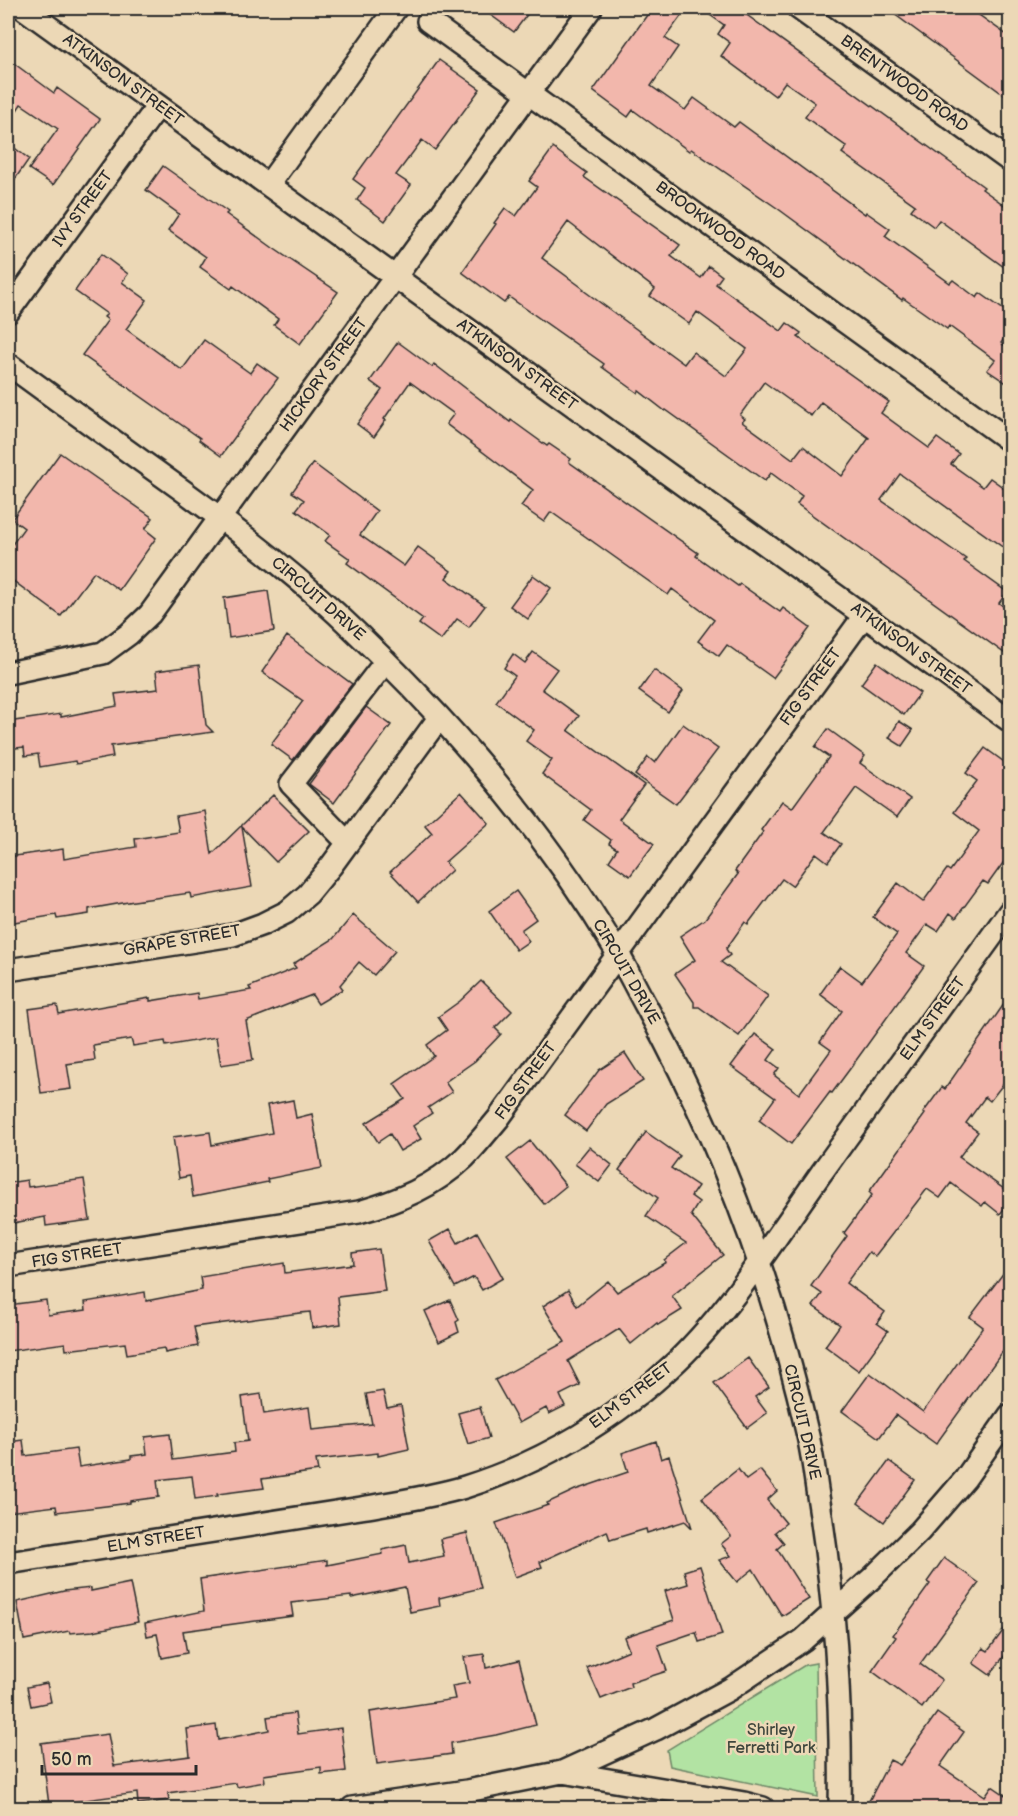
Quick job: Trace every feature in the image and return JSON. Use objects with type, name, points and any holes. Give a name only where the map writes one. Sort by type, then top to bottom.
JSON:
[{"type":"street","name":"ATKINSON STREET","points":[[23,8],[1011,721]]},
{"type":"street","points":[[268,185],[396,8]]},
{"type":"street","name":"HICKORY STREET","points":[[8,673],[41,668],[103,653],[129,634],[150,614],[591,8]]},
{"type":"street","name":"BRENTWOOD ROAD","points":[[798,8],[1011,161]]},
{"type":"street","name":"BROOKWOOD ROAD","points":[[428,21],[1011,441]]},
{"type":"street","name":"IVY STREET","points":[[8,312],[158,106]]},
{"type":"street","name":"CIRCUIT DRIVE","points":[[8,364],[220,518],[289,572],[386,661],[439,718],[522,817],[561,869],[618,954],[681,1072],[740,1206],[774,1307],[808,1435],[828,1560],[833,1614],[840,1727],[840,1809]]},
{"type":"street","name":"FIG STREET","points":[[8,1266],[359,1212],[396,1202],[430,1184],[465,1157],[498,1119],[864,616]]},
{"type":"street","points":[[348,843],[291,784],[386,661]]},
{"type":"street","name":"GRAPE STREET","points":[[8,970],[233,935],[287,912],[308,894],[348,843],[439,718]]},
{"type":"street","name":"ELM STREET","points":[[8,1563],[414,1499],[464,1487],[511,1470],[583,1432],[613,1413],[678,1361],[705,1331],[759,1260],[1011,911]]},
{"type":"street","points":[[352,1809],[467,1791],[562,1772],[656,1729],[730,1689],[803,1640],[920,1531],[964,1479],[1011,1415]]},
{"type":"street","points":[[562,1772],[710,1797],[763,1809]]},
{"type":"green space","name":"Shirley Ferretti Park","points":[[816,1663],[818,1797],[670,1766],[667,1750],[805,1665]]},
{"type":"building","points":[[481,8],[532,8],[514,32]]},
{"type":"building","points":[[652,8],[687,8],[665,38],[678,47],[651,86],[685,110],[694,98],[734,127],[739,122],[865,214],[866,212],[890,229],[885,236],[950,283],[953,280],[977,298],[980,293],[1011,315],[1004,325],[1010,330],[1001,343],[1005,346],[1011,338],[1011,386],[987,370],[995,360],[949,326],[947,329],[903,298],[902,300],[777,208],[691,149],[689,151],[633,110],[628,117],[593,91]]},
{"type":"building","points":[[700,8],[737,8],[984,187],[982,189],[1011,210],[1011,272],[939,220],[934,227],[911,210],[915,205],[842,153],[847,147],[805,117],[815,103],[785,82],[775,96],[721,56],[730,43],[718,34],[724,25]]},
{"type":"building","points":[[886,8],[969,8],[1011,38],[1011,100]]},
{"type":"building","points":[[8,59],[54,93],[57,88],[100,119],[53,185],[29,169],[58,129],[21,104],[8,124]]},
{"type":"building","points":[[439,60],[480,89],[435,150],[422,140],[396,175],[411,185],[385,221],[357,200],[365,188],[353,179]]},
{"type":"building","points":[[8,143],[29,159],[8,189]]},
{"type":"building","points":[[553,148],[587,173],[584,177],[680,245],[671,256],[701,278],[709,266],[722,276],[716,284],[781,331],[787,323],[801,333],[798,337],[889,402],[881,413],[929,448],[937,438],[959,454],[951,464],[983,487],[990,478],[1011,493],[1011,553],[900,474],[881,500],[966,559],[964,561],[1007,592],[999,603],[1011,612],[1011,658],[797,504],[802,496],[771,473],[765,481],[639,391],[638,393],[602,367],[604,364],[509,297],[504,303],[462,272],[505,208],[516,216],[537,187],[529,181]],"holes":[[[568,222],[655,289],[650,296],[689,324],[697,312],[747,349],[726,376],[693,352],[684,364],[542,258]],[[764,382],[811,416],[821,402],[869,438],[842,476],[803,446],[793,459],[742,422],[745,419],[740,415]]]},
{"type":"building","points":[[163,166],[228,212],[226,214],[273,248],[338,292],[300,344],[274,325],[278,319],[233,286],[231,289],[200,267],[206,257],[168,230],[179,214],[146,190]]},
{"type":"building","points":[[101,254],[128,274],[122,282],[147,300],[126,329],[182,370],[204,340],[250,373],[257,363],[278,378],[221,456],[199,440],[200,438],[82,355],[108,320],[104,317],[107,314],[75,291]]},
{"type":"building","points":[[398,342],[432,367],[434,364],[510,422],[511,420],[547,446],[549,444],[571,459],[569,462],[698,553],[696,556],[738,586],[740,584],[780,612],[783,608],[810,628],[773,678],[727,645],[719,656],[698,641],[714,620],[672,589],[668,595],[551,512],[544,522],[521,506],[533,490],[446,424],[454,414],[410,382],[374,437],[357,424],[382,390],[370,381]]},
{"type":"building","points":[[60,453],[153,518],[145,529],[156,538],[119,590],[94,572],[61,616],[8,577],[8,550],[24,528],[12,519]]},
{"type":"building","points":[[313,463],[377,511],[360,535],[404,566],[418,547],[451,571],[446,578],[485,606],[469,627],[457,619],[441,640],[419,624],[423,619],[347,563],[350,559],[325,541],[330,535],[296,510],[304,500],[292,492]]},
{"type":"building","points":[[533,575],[551,588],[528,619],[510,606]]},
{"type":"building","points":[[268,591],[274,631],[229,638],[224,598]]},
{"type":"building","points":[[287,636],[352,684],[293,760],[271,744],[303,701],[262,672]]},
{"type":"building","points":[[533,652],[557,669],[542,689],[579,716],[568,730],[644,785],[619,819],[654,844],[630,876],[609,861],[617,849],[609,844],[611,840],[584,820],[591,810],[542,774],[552,760],[526,741],[534,730],[496,702],[515,676],[504,668],[513,654],[525,663]]},
{"type":"building","points":[[877,662],[920,693],[904,715],[861,684]]},
{"type":"building","points":[[199,665],[206,725],[213,732],[111,746],[113,757],[76,764],[75,761],[40,767],[38,754],[25,756],[24,747],[8,749],[8,722],[61,714],[61,717],[117,706],[115,694],[158,689],[156,671]]},
{"type":"building","points":[[654,670],[683,691],[668,712],[639,691]]},
{"type":"building","points":[[366,707],[391,725],[334,803],[309,784]]},
{"type":"building","points":[[899,721],[913,730],[902,746],[889,738]]},
{"type":"building","points":[[683,724],[718,749],[676,804],[635,775],[648,757],[655,763]]},
{"type":"building","points":[[828,729],[865,756],[860,763],[910,799],[897,817],[856,788],[824,832],[841,844],[828,862],[816,853],[792,886],[782,879],[748,924],[745,922],[726,949],[730,955],[721,962],[768,996],[739,1036],[699,1007],[694,1007],[694,1002],[675,974],[695,960],[680,936],[705,919],[738,874],[735,871],[782,801],[792,808],[829,757],[815,747]]},
{"type":"building","points":[[985,748],[1011,767],[1011,852],[988,884],[983,881],[956,918],[950,913],[938,931],[927,924],[906,953],[924,966],[832,1093],[830,1092],[791,1144],[759,1120],[775,1098],[731,1066],[755,1034],[776,1049],[768,1060],[779,1068],[774,1075],[799,1094],[831,1050],[820,1042],[842,1011],[820,994],[840,966],[862,982],[897,934],[873,917],[898,883],[923,902],[947,869],[950,871],[979,831],[954,812],[977,781],[966,773]]},
{"type":"building","points":[[461,792],[489,823],[445,862],[452,870],[418,902],[390,872],[432,833],[425,825]]},
{"type":"building","points":[[273,795],[309,831],[276,862],[242,827],[252,887],[191,898],[190,893],[134,901],[89,909],[89,914],[57,919],[56,915],[8,923],[8,857],[63,849],[64,859],[136,847],[135,839],[179,832],[176,816],[205,811],[212,854]]},
{"type":"building","points":[[516,891],[536,919],[521,930],[529,941],[516,950],[489,911]]},
{"type":"building","points":[[353,915],[395,951],[374,975],[359,962],[340,985],[343,989],[318,1004],[312,995],[246,1021],[253,1060],[221,1065],[216,1037],[166,1046],[165,1041],[133,1046],[131,1039],[93,1045],[95,1060],[67,1064],[71,1089],[41,1093],[29,1009],[57,1005],[59,1014],[150,998],[150,1001],[197,993],[198,999],[251,990],[249,987],[296,968],[293,964],[333,939]]},
{"type":"building","points":[[481,981],[512,1011],[495,1028],[501,1034],[475,1061],[445,1082],[452,1092],[428,1108],[432,1113],[413,1126],[421,1139],[400,1151],[390,1134],[378,1142],[366,1123],[405,1099],[394,1084],[434,1056],[427,1045],[447,1030],[438,1017],[460,1001]]},
{"type":"building","points":[[1011,994],[1011,1074],[990,1101],[985,1097],[966,1123],[978,1132],[959,1157],[1011,1194],[1011,1200],[1000,1214],[985,1202],[982,1206],[951,1183],[940,1198],[927,1189],[875,1256],[869,1252],[846,1283],[885,1312],[877,1323],[888,1331],[859,1371],[825,1346],[840,1325],[813,1306],[822,1294],[811,1286],[847,1236],[844,1233],[872,1195],[869,1192],[925,1114],[923,1113],[942,1087],[945,1089]]},
{"type":"building","points":[[625,1053],[643,1081],[606,1104],[586,1131],[565,1115],[599,1070]]},
{"type":"building","points":[[293,1100],[296,1118],[312,1114],[322,1168],[267,1179],[268,1182],[193,1197],[190,1176],[179,1178],[173,1137],[210,1132],[212,1145],[272,1133],[267,1105]]},
{"type":"building","points":[[646,1132],[680,1156],[671,1168],[698,1186],[691,1196],[699,1202],[691,1215],[723,1255],[672,1296],[682,1310],[658,1325],[657,1323],[631,1344],[619,1329],[568,1361],[580,1385],[560,1395],[565,1406],[549,1414],[546,1408],[519,1423],[495,1380],[565,1342],[543,1306],[568,1290],[577,1306],[608,1281],[617,1292],[666,1262],[664,1260],[686,1243],[646,1216],[658,1198],[619,1170]]},
{"type":"building","points":[[530,1141],[566,1186],[544,1204],[507,1159]]},
{"type":"building","points":[[589,1147],[612,1165],[599,1182],[575,1164]]},
{"type":"building","points":[[84,1179],[90,1220],[46,1226],[45,1217],[8,1224],[8,1183],[27,1180],[28,1187]]},
{"type":"building","points":[[450,1229],[458,1243],[477,1232],[503,1278],[482,1290],[474,1277],[455,1287],[429,1241]]},
{"type":"building","points":[[379,1249],[385,1291],[338,1297],[341,1324],[312,1328],[310,1312],[194,1327],[198,1346],[165,1353],[164,1348],[127,1354],[125,1343],[66,1350],[65,1343],[8,1351],[8,1305],[46,1300],[48,1315],[86,1310],[85,1302],[145,1292],[146,1301],[202,1290],[200,1277],[284,1263],[285,1273],[353,1264],[352,1253]]},
{"type":"building","points":[[1011,1263],[1011,1340],[936,1444],[896,1415],[879,1438],[842,1411],[870,1373],[923,1412],[983,1327],[970,1317]]},
{"type":"building","points":[[450,1300],[459,1320],[456,1322],[459,1332],[439,1342],[425,1311]]},
{"type":"building","points":[[748,1358],[769,1387],[755,1397],[767,1413],[747,1428],[714,1383]]},
{"type":"building","points":[[383,1391],[387,1408],[401,1405],[409,1449],[378,1456],[378,1453],[316,1460],[318,1471],[262,1479],[264,1488],[217,1494],[218,1496],[195,1499],[192,1476],[157,1480],[159,1497],[130,1501],[130,1503],[57,1512],[56,1506],[8,1512],[8,1442],[23,1440],[25,1456],[76,1449],[79,1467],[131,1459],[131,1456],[147,1454],[145,1437],[170,1434],[173,1460],[235,1452],[234,1443],[248,1441],[242,1397],[261,1394],[264,1414],[309,1407],[312,1430],[372,1424],[366,1394]]},
{"type":"building","points":[[480,1407],[489,1438],[468,1444],[458,1413]]},
{"type":"building","points":[[656,1441],[661,1459],[669,1456],[692,1528],[685,1521],[647,1533],[646,1529],[610,1540],[607,1531],[540,1562],[542,1567],[515,1577],[496,1523],[548,1505],[547,1503],[575,1490],[628,1472],[622,1453]]},
{"type":"building","points":[[889,1461],[915,1480],[884,1522],[858,1503]]},
{"type":"building","points":[[738,1469],[746,1480],[760,1470],[777,1491],[767,1500],[786,1523],[775,1532],[784,1543],[777,1549],[809,1599],[782,1616],[753,1569],[737,1582],[719,1560],[731,1556],[721,1544],[731,1536],[702,1498]]},
{"type":"building","points":[[467,1533],[481,1588],[439,1598],[440,1606],[410,1612],[405,1587],[351,1598],[351,1596],[291,1603],[293,1616],[183,1631],[187,1653],[162,1658],[157,1634],[147,1636],[145,1623],[204,1611],[200,1579],[327,1560],[327,1565],[383,1554],[382,1550],[406,1545],[409,1563],[444,1556],[440,1539]]},
{"type":"building","points":[[944,1558],[979,1583],[920,1664],[942,1680],[922,1708],[872,1671],[896,1637],[893,1635],[930,1584],[927,1582]]},
{"type":"building","points":[[700,1566],[722,1635],[699,1642],[696,1632],[658,1645],[667,1671],[630,1683],[631,1687],[601,1699],[587,1668],[629,1650],[624,1637],[674,1620],[665,1591],[688,1584],[684,1571]]},
{"type":"building","points":[[130,1583],[138,1622],[93,1631],[70,1633],[69,1631],[24,1640],[17,1602],[64,1591],[91,1588],[91,1591]]},
{"type":"building","points":[[1011,1620],[1011,1647],[990,1675],[973,1663],[983,1648],[988,1651]]},
{"type":"building","points":[[484,1654],[486,1668],[519,1660],[536,1725],[451,1743],[452,1754],[377,1764],[370,1712],[455,1699],[452,1686],[469,1683],[464,1657]]},
{"type":"building","points":[[47,1683],[51,1702],[31,1706],[27,1687]]},
{"type":"building","points":[[295,1713],[298,1734],[341,1728],[346,1771],[321,1774],[321,1767],[264,1775],[265,1782],[237,1787],[236,1783],[168,1793],[169,1800],[138,1804],[137,1793],[49,1805],[41,1743],[108,1734],[114,1766],[190,1756],[187,1729],[216,1725],[218,1740],[269,1730],[267,1717]]},
{"type":"building","points":[[937,1713],[964,1732],[940,1766],[985,1796],[992,1786],[1011,1799],[1011,1809],[880,1809],[868,1803],[890,1760],[900,1765]]}]
